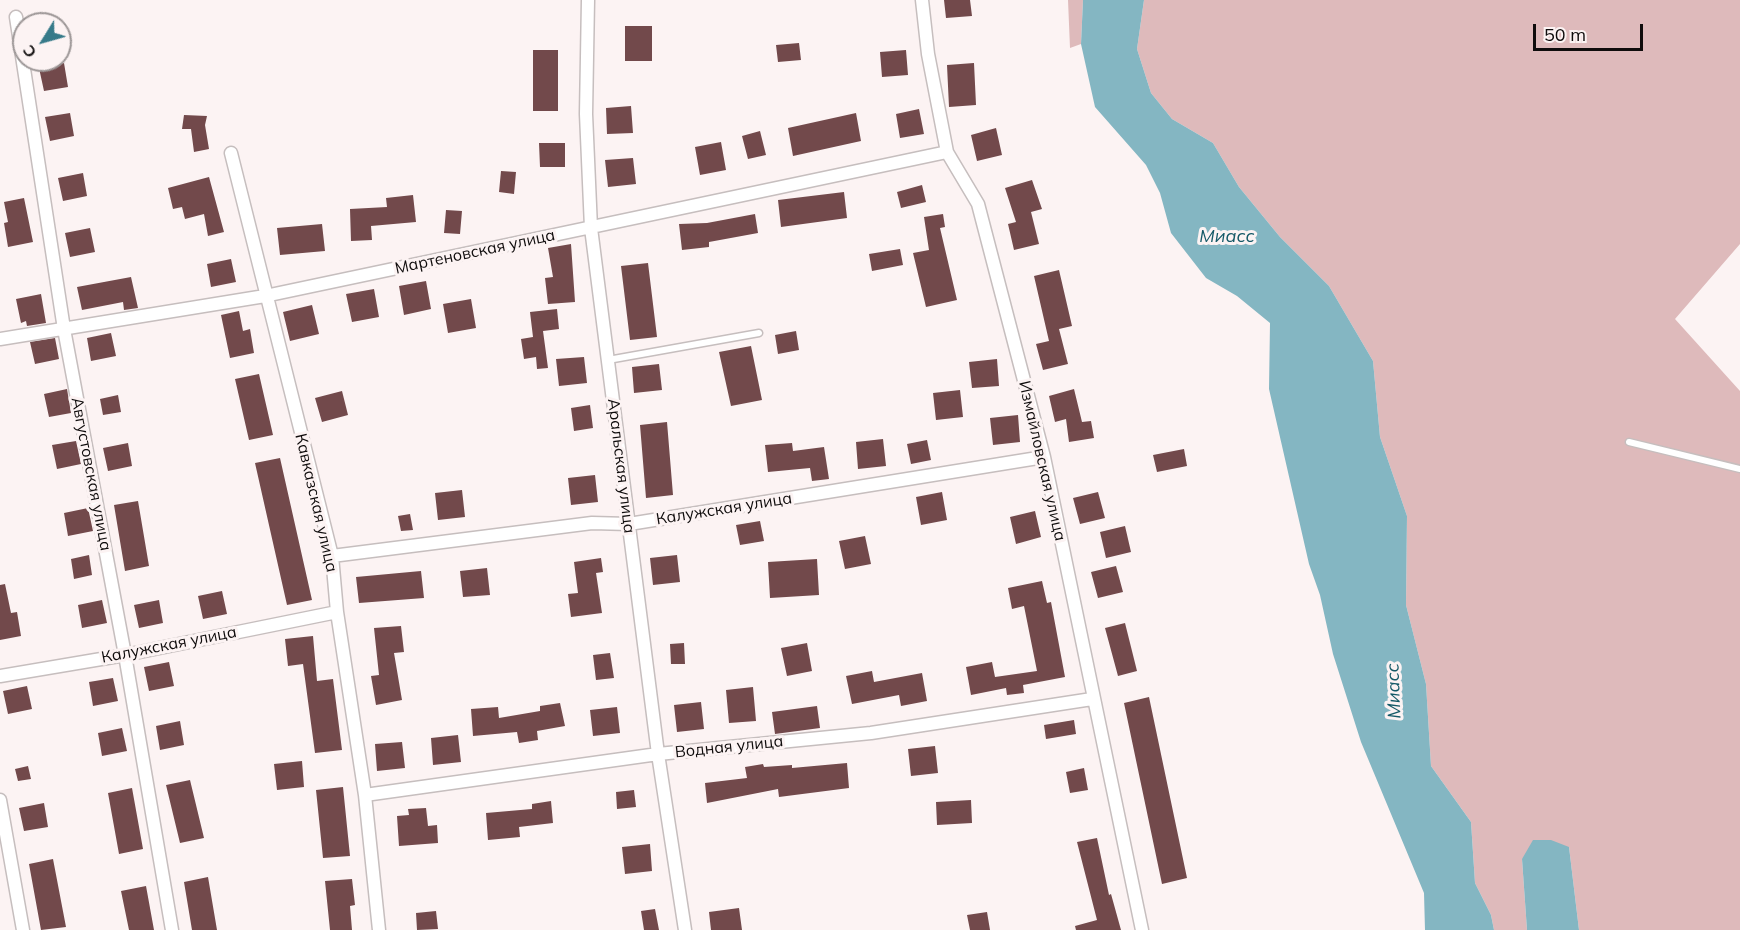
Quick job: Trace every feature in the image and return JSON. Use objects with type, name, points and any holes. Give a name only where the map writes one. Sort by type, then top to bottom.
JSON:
[{"type":"street","name":"Аральская улица","points":[[588,0],[586,114],[591,228],[658,754],[685,930]]},
{"type":"street","name":"Измайловская улица","points":[[921,0],[928,54],[947,152],[978,204],[1044,457],[1092,699],[1142,930]]},
{"type":"street","name":"Августовская улица","points":[[25,72],[64,329],[125,655],[172,930]]},
{"type":"street","name":"Мартеновская улица","points":[[0,339],[265,296],[947,152]]},
{"type":"street","name":"Кавказская улица","points":[[231,153],[332,556],[337,612],[365,795],[379,930]]},
{"type":"street","name":"Калужская улица","points":[[332,556],[592,523],[628,524],[1044,457]]},
{"type":"street","name":"Калужская улица","points":[[0,676],[125,655],[337,612]]},
{"type":"street","name":"Водная улица","points":[[365,795],[658,754],[871,733],[1092,699]]},
{"type":"street","points":[[0,800],[23,930]]},
{"type":"lane","points":[[608,360],[759,333]]},
{"type":"lane","points":[[1629,442],[1740,469]]},
{"type":"shaded area","points":[[1068,0],[1083,0],[1081,44],[1070,48]]},
{"type":"shaded area","points":[[1144,0],[1740,0],[1740,244],[1675,319],[1740,391],[1740,930],[1579,930],[1569,847],[1522,859],[1527,930],[1494,930],[1491,915],[1475,883],[1471,822],[1431,766],[1426,684],[1406,605],[1407,516],[1380,437],[1373,361],[1329,286],[1280,237],[1239,187],[1213,143],[1172,119],[1151,93],[1137,49]]},
{"type":"water","name":"Миасс","points":[[1083,0],[1144,0],[1137,49],[1151,93],[1172,119],[1213,143],[1239,187],[1280,237],[1329,286],[1373,361],[1380,437],[1407,516],[1406,605],[1426,684],[1431,766],[1471,822],[1475,883],[1491,915],[1494,930],[1425,930],[1424,893],[1361,742],[1333,654],[1320,595],[1309,564],[1269,389],[1270,323],[1237,296],[1206,278],[1171,233],[1160,193],[1146,165],[1095,107],[1081,44]]},
{"type":"water","points":[[1533,840],[1551,840],[1569,847],[1579,930],[1527,930],[1522,859]]},
{"type":"building","points":[[944,0],[970,0],[972,16],[946,18]]},
{"type":"building","points":[[625,26],[652,26],[652,61],[625,61]]},
{"type":"building","points":[[799,43],[801,60],[778,62],[776,45]]},
{"type":"building","points":[[533,50],[558,50],[558,111],[533,111]]},
{"type":"building","points":[[906,50],[908,75],[882,77],[880,52]]},
{"type":"building","points":[[974,63],[976,105],[949,107],[947,65]]},
{"type":"building","points":[[40,72],[66,72],[68,87],[44,91]]},
{"type":"building","points":[[631,106],[633,133],[607,134],[606,108]]},
{"type":"building","points":[[919,109],[924,134],[900,138],[896,114]]},
{"type":"building","points":[[70,113],[74,136],[50,141],[45,117]]},
{"type":"building","points":[[856,113],[861,141],[793,156],[788,128]]},
{"type":"building","points":[[184,115],[207,116],[205,125],[209,149],[194,152],[191,129],[182,129]]},
{"type":"building","points":[[996,128],[1002,155],[977,161],[971,135]]},
{"type":"building","points":[[760,131],[766,155],[748,159],[742,136]]},
{"type":"building","points":[[721,142],[726,170],[700,175],[695,147]]},
{"type":"building","points":[[539,143],[565,143],[565,167],[540,167]]},
{"type":"building","points":[[633,158],[636,184],[608,187],[605,160]]},
{"type":"building","points":[[501,171],[516,172],[514,194],[499,192]]},
{"type":"building","points":[[83,173],[87,196],[63,201],[58,178]]},
{"type":"building","points":[[209,177],[224,232],[208,236],[204,214],[185,219],[182,207],[173,209],[168,188]]},
{"type":"building","points":[[1032,180],[1042,209],[1031,212],[1039,244],[1014,250],[1008,224],[1016,222],[1005,188]]},
{"type":"building","points":[[922,185],[926,202],[901,208],[897,192]]},
{"type":"building","points":[[844,192],[847,218],[781,227],[778,200]]},
{"type":"building","points":[[413,195],[416,222],[371,226],[372,240],[351,241],[350,209],[387,207],[386,198]]},
{"type":"building","points":[[24,198],[33,242],[8,247],[4,223],[8,222],[4,202]]},
{"type":"building","points":[[446,210],[462,211],[460,234],[444,233]]},
{"type":"building","points":[[755,214],[758,233],[709,242],[709,247],[682,250],[679,224],[707,223]]},
{"type":"building","points":[[943,214],[945,227],[940,228],[957,300],[926,307],[913,253],[929,250],[924,217]]},
{"type":"building","points":[[322,224],[325,251],[280,255],[277,228]]},
{"type":"building","points":[[90,228],[95,252],[70,257],[65,233]]},
{"type":"building","points":[[571,244],[575,302],[548,304],[545,278],[553,277],[548,248]]},
{"type":"building","points":[[900,249],[903,265],[872,271],[869,254]]},
{"type":"building","points":[[231,259],[236,282],[211,287],[207,264]]},
{"type":"building","points":[[648,263],[657,337],[630,340],[621,266]]},
{"type":"building","points":[[1059,270],[1072,326],[1059,329],[1068,364],[1043,370],[1036,344],[1049,341],[1034,276]]},
{"type":"building","points":[[131,277],[138,308],[124,310],[123,302],[82,310],[77,287]]},
{"type":"building","points":[[426,281],[431,309],[404,315],[399,286]]},
{"type":"building","points":[[374,289],[379,317],[352,322],[346,294]]},
{"type":"building","points":[[41,294],[46,323],[27,326],[26,321],[21,323],[16,299]]},
{"type":"building","points":[[471,299],[476,328],[448,333],[443,304]]},
{"type":"building","points":[[312,305],[319,334],[290,341],[283,312]]},
{"type":"building","points":[[557,309],[559,329],[543,331],[548,368],[537,369],[536,357],[524,359],[521,339],[533,337],[530,312]]},
{"type":"building","points":[[239,311],[243,331],[250,329],[254,353],[230,358],[221,315]]},
{"type":"building","points":[[796,331],[799,350],[778,354],[775,335]]},
{"type":"building","points":[[111,333],[116,356],[91,361],[87,338]]},
{"type":"building","points":[[55,338],[59,359],[35,364],[30,342]]},
{"type":"building","points":[[751,346],[762,400],[731,406],[719,352]]},
{"type":"building","points":[[584,357],[587,383],[559,386],[556,359]]},
{"type":"building","points":[[997,359],[999,386],[972,388],[969,362]]},
{"type":"building","points":[[659,364],[662,390],[634,393],[632,367]]},
{"type":"building","points":[[259,374],[273,435],[249,440],[235,379]]},
{"type":"building","points":[[67,389],[71,413],[49,417],[44,394]]},
{"type":"building","points":[[1074,389],[1082,422],[1091,421],[1094,438],[1069,442],[1066,419],[1055,422],[1049,396]]},
{"type":"building","points":[[960,390],[963,417],[936,420],[933,393]]},
{"type":"building","points":[[342,391],[348,415],[322,422],[315,398]]},
{"type":"building","points":[[118,395],[121,412],[103,415],[100,399]]},
{"type":"building","points":[[590,405],[593,428],[574,431],[571,408]]},
{"type":"building","points":[[1018,415],[1020,442],[993,445],[990,418]]},
{"type":"building","points":[[667,422],[673,495],[646,498],[640,425]]},
{"type":"building","points":[[883,439],[886,466],[858,469],[856,442]]},
{"type":"building","points":[[927,440],[931,460],[911,464],[907,444]]},
{"type":"building","points":[[76,441],[81,464],[57,469],[52,445]]},
{"type":"building","points":[[128,443],[132,466],[108,471],[103,448]]},
{"type":"building","points":[[792,443],[793,451],[824,447],[829,479],[812,481],[810,468],[768,472],[765,445]]},
{"type":"building","points":[[1184,449],[1187,466],[1157,472],[1153,455]]},
{"type":"building","points":[[280,458],[312,600],[287,605],[255,463]]},
{"type":"building","points":[[595,475],[598,502],[571,505],[568,478]]},
{"type":"building","points":[[462,490],[465,517],[438,520],[435,493]]},
{"type":"building","points":[[942,492],[947,520],[921,525],[916,497]]},
{"type":"building","points":[[1098,492],[1105,518],[1080,524],[1073,498]]},
{"type":"building","points":[[138,501],[149,566],[125,571],[114,505]]},
{"type":"building","points":[[88,508],[93,531],[68,536],[64,513]]},
{"type":"building","points":[[1035,511],[1041,537],[1016,544],[1010,517]]},
{"type":"building","points":[[410,514],[413,530],[401,531],[398,516]]},
{"type":"building","points":[[760,521],[764,541],[740,545],[736,525]]},
{"type":"building","points":[[1125,526],[1131,552],[1106,558],[1100,532]]},
{"type":"building","points":[[865,536],[871,564],[845,569],[839,541]]},
{"type":"building","points":[[89,555],[92,575],[74,579],[71,559]]},
{"type":"building","points":[[677,555],[680,582],[653,585],[650,558]]},
{"type":"building","points":[[601,558],[603,572],[596,573],[602,613],[571,617],[568,594],[578,593],[574,562]]},
{"type":"building","points":[[817,559],[819,595],[770,598],[768,562]]},
{"type":"building","points":[[1116,566],[1123,592],[1098,598],[1091,572]]},
{"type":"building","points":[[487,568],[490,595],[463,597],[460,571]]},
{"type":"building","points":[[421,571],[424,598],[359,603],[356,577]]},
{"type":"building","points":[[1042,581],[1047,603],[1051,602],[1065,677],[1023,685],[1024,693],[1007,695],[1006,688],[971,695],[966,667],[992,662],[995,677],[1037,671],[1024,606],[1012,609],[1008,588]]},
{"type":"building","points":[[5,584],[11,613],[17,612],[21,636],[0,640],[0,585]]},
{"type":"building","points":[[222,591],[227,614],[203,619],[198,596]]},
{"type":"building","points":[[102,600],[107,623],[82,628],[78,605]]},
{"type":"building","points":[[159,600],[163,623],[139,628],[134,605]]},
{"type":"building","points":[[1125,623],[1137,671],[1118,676],[1105,628]]},
{"type":"building","points":[[401,626],[404,652],[394,653],[402,700],[376,705],[371,676],[379,675],[374,628]]},
{"type":"building","points":[[313,636],[317,681],[333,679],[342,750],[315,753],[303,664],[288,666],[285,639]]},
{"type":"building","points":[[684,643],[685,664],[671,664],[670,644]]},
{"type":"building","points":[[807,643],[812,671],[787,676],[781,648]]},
{"type":"building","points":[[610,653],[614,678],[596,680],[593,655]]},
{"type":"building","points":[[169,662],[174,686],[149,691],[144,667]]},
{"type":"building","points":[[872,671],[874,682],[922,673],[927,701],[901,706],[899,695],[852,704],[846,676]]},
{"type":"building","points":[[113,678],[118,701],[93,706],[89,682]]},
{"type":"building","points":[[27,686],[32,709],[8,714],[3,691]]},
{"type":"building","points":[[753,687],[756,721],[729,723],[726,690]]},
{"type":"building","points":[[1149,697],[1187,878],[1162,884],[1124,703]]},
{"type":"building","points":[[701,702],[704,729],[677,732],[674,705]]},
{"type":"building","points":[[560,703],[565,726],[537,731],[538,740],[519,743],[517,732],[473,736],[471,709],[498,707],[499,718],[540,711],[540,706]]},
{"type":"building","points":[[817,706],[820,728],[775,734],[772,712]]},
{"type":"building","points":[[617,707],[620,733],[593,736],[590,710]]},
{"type":"building","points":[[1074,720],[1076,734],[1046,739],[1044,725]]},
{"type":"building","points":[[180,721],[184,745],[160,750],[156,726]]},
{"type":"building","points":[[122,728],[127,751],[102,756],[98,733]]},
{"type":"building","points":[[458,735],[461,762],[433,765],[431,738]]},
{"type":"building","points":[[402,742],[405,768],[377,771],[375,744]]},
{"type":"building","points":[[935,746],[938,773],[911,776],[908,749]]},
{"type":"building","points":[[302,761],[304,787],[277,790],[274,764]]},
{"type":"building","points":[[847,763],[849,788],[779,797],[778,789],[707,803],[705,783],[747,778],[745,767],[763,764],[764,767],[792,765],[792,768]]},
{"type":"building","points":[[28,766],[31,779],[18,781],[15,769]]},
{"type":"building","points":[[1084,768],[1088,790],[1070,793],[1066,772]]},
{"type":"building","points":[[190,780],[204,838],[180,843],[166,785]]},
{"type":"building","points":[[343,787],[350,856],[323,858],[316,790]]},
{"type":"building","points":[[132,788],[143,849],[119,854],[108,793]]},
{"type":"building","points":[[634,790],[636,807],[617,809],[616,792]]},
{"type":"building","points":[[971,800],[972,823],[937,825],[936,802]]},
{"type":"building","points":[[551,801],[553,823],[519,827],[520,837],[488,840],[486,813],[532,809],[532,804]]},
{"type":"building","points":[[44,803],[48,827],[24,831],[19,808]]},
{"type":"building","points":[[426,808],[428,826],[437,825],[438,843],[399,846],[397,816],[409,815],[408,809]]},
{"type":"building","points":[[1097,838],[1109,895],[1111,894],[1121,930],[1076,930],[1075,926],[1097,920],[1077,842]]},
{"type":"building","points":[[650,844],[652,871],[625,874],[622,847]]},
{"type":"building","points":[[53,859],[66,927],[41,930],[29,864]]},
{"type":"building","points":[[208,877],[217,930],[192,930],[184,882]]},
{"type":"building","points":[[352,879],[355,905],[350,906],[352,930],[330,930],[325,881]]},
{"type":"building","points":[[146,886],[154,930],[129,930],[121,891]]},
{"type":"building","points":[[739,908],[742,930],[711,930],[709,912]]},
{"type":"building","points":[[655,909],[659,930],[644,930],[641,911]]},
{"type":"building","points":[[436,911],[438,929],[417,930],[416,913]]},
{"type":"building","points":[[987,912],[990,930],[970,930],[967,915]]}]
